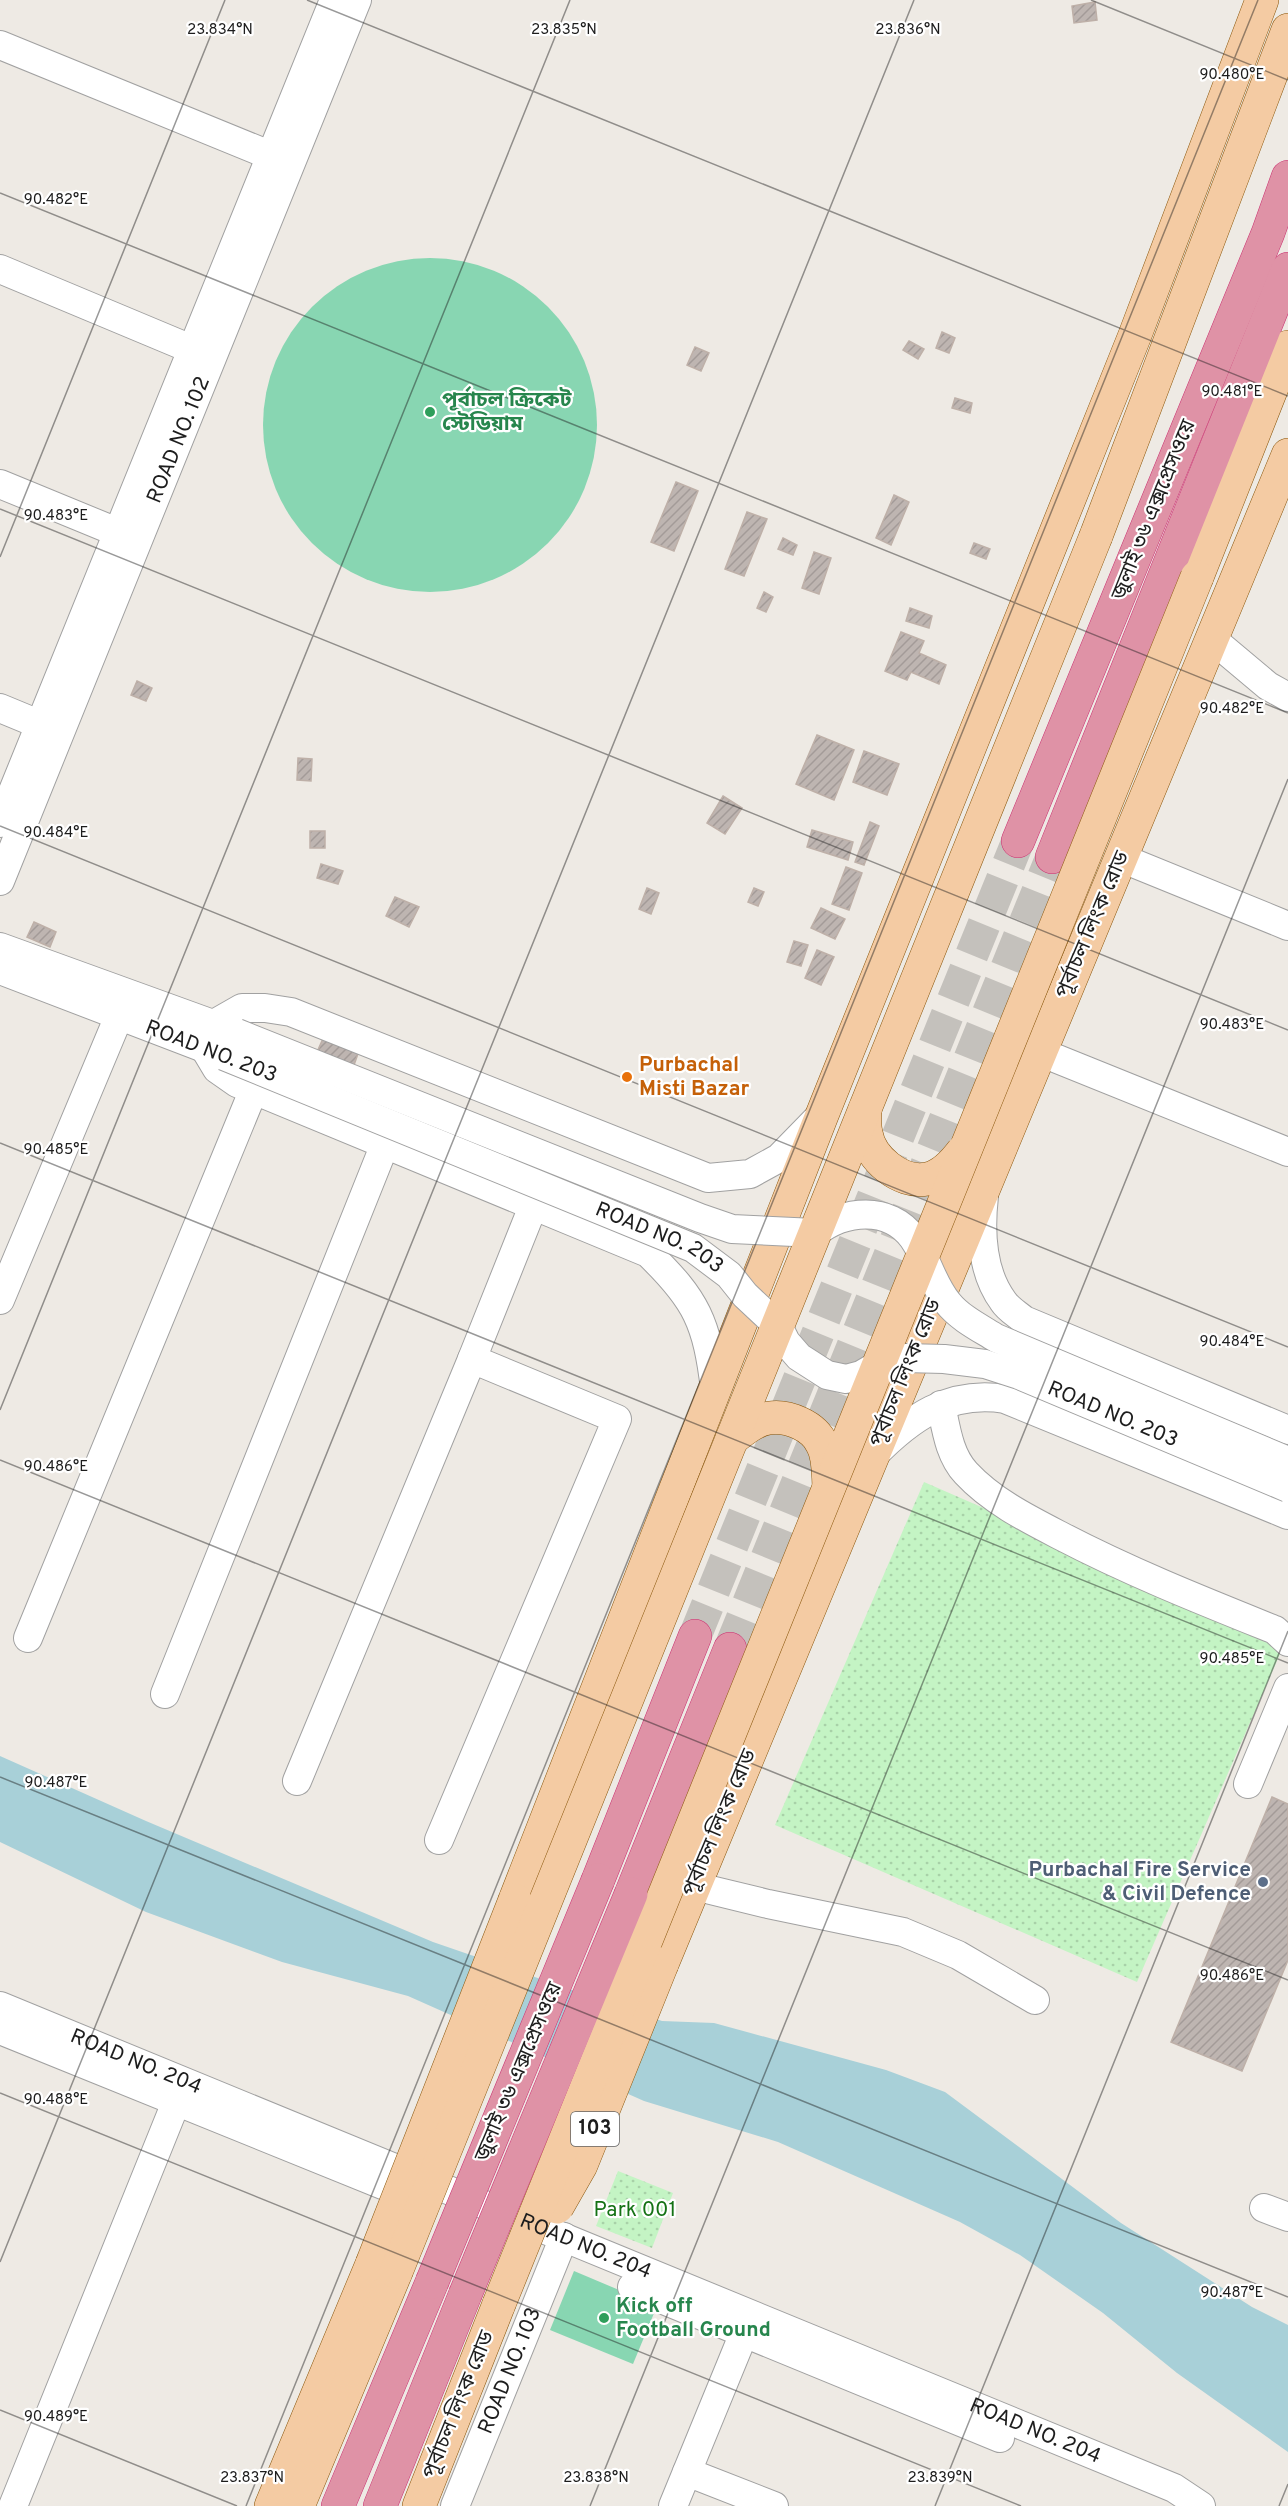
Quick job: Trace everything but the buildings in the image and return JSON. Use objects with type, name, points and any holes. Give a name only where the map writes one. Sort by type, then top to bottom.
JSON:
[{"type":"highway","name":"জুলাই ৩৬ এক্সপ্রেসওয়ে","points":[[1018,841],[1263,244],[1288,177]]},
{"type":"highway","name":"জুলাই ৩৬ এক্সপ্রেসওয়ে","points":[[1052,857],[1288,269]]},
{"type":"highway","name":"জুলাই ৩৬ এক্সপ্রেসওয়ে","points":[[338,2506],[598,1880],[695,1636]]},
{"type":"highway","name":"জুলাই ৩৬ এক্সপ্রেসওয়ে","points":[[380,2506],[730,1649]]},
{"type":"main road","points":[[298,2506],[515,1900],[822,1115],[1135,335],[1262,0]]},
{"type":"main road","points":[[271,2506],[384,2268],[732,1438],[1096,536],[1288,30]]},
{"type":"main road","points":[[503,2293],[1288,347]]},
{"type":"main road","name":"পূর্বাচল লিংক রোড","points":[[419,2506],[503,2293],[581,2164],[985,1182],[1288,455]]},
{"type":"main road","points":[[865,1109],[866,1132],[871,1148],[878,1159],[906,1177],[926,1179],[939,1174],[952,1165],[966,1147]]},
{"type":"main road","points":[[732,1438],[750,1425],[770,1418],[793,1421],[809,1428],[822,1443],[827,1458],[829,1487]]},
{"type":"street","name":"ROAD NO. 102","points":[[281,159],[334,0]]},
{"type":"street","name":"ROAD NO. 102","points":[[0,881],[50,729],[202,353],[281,159],[357,0]]},
{"type":"street","points":[[0,45],[281,159]]},
{"type":"street","points":[[0,269],[202,353]]},
{"type":"street","points":[[0,484],[128,536]]},
{"type":"street","points":[[1212,639],[1268,686],[1288,697]]},
{"type":"street","points":[[0,708],[50,729]]},
{"type":"street","name":"ROAD NO. 102","points":[[0,823],[50,729]]},
{"type":"street","points":[[1121,858],[1288,926]]},
{"type":"street","name":"ROAD NO. 203","points":[[0,947],[693,1248],[729,1275],[778,1326],[786,1342],[799,1357],[827,1375],[846,1379],[861,1375],[878,1365],[905,1358],[944,1359],[985,1364],[1288,1488]]},
{"type":"street","name":"ROAD NO. 203","points":[[0,970],[119,1016],[220,1041],[732,1229],[815,1233],[829,1222],[841,1217],[863,1213],[884,1217],[898,1224],[913,1238],[948,1304],[996,1338],[1288,1461]]},
{"type":"street","name":"ROAD NO. 203","points":[[715,1389],[710,1350],[702,1322],[675,1279],[648,1253],[237,1083],[217,1069],[220,1041],[242,1008],[265,1008],[291,1012],[708,1178],[750,1174],[779,1158],[822,1115]]},
{"type":"street","points":[[0,1300],[119,1016]]},
{"type":"street","points":[[1040,1052],[1288,1152]]},
{"type":"street","points":[[28,1638],[254,1089]]},
{"type":"street","points":[[165,1694],[385,1144]]},
{"type":"street","points":[[985,1182],[981,1221],[983,1252],[990,1276],[1003,1301],[1024,1320],[1288,1430]]},
{"type":"street","points":[[297,1781],[534,1204]]},
{"type":"street","points":[[439,1840],[616,1419],[472,1359]]},
{"type":"street","name":"ROAD NO. 203","points":[[871,1459],[894,1435],[941,1405],[965,1398],[984,1396],[1005,1399],[1288,1515]]},
{"type":"street","points":[[941,1405],[950,1446],[965,1472],[1013,1510],[1089,1551],[1275,1630],[1288,1642]]},
{"type":"street","points":[[1248,1784],[1288,1688]]},
{"type":"street","points":[[694,1886],[903,1932],[957,1955],[1035,2000]]},
{"type":"street","name":"ROAD NO. 204","points":[[0,2006],[181,2092]]},
{"type":"street","name":"ROAD NO. 204","points":[[0,2030],[181,2092],[1170,2497],[1202,2506]]},
{"type":"street","points":[[13,2506],[181,2092]]},
{"type":"street","name":"ROAD NO. 103","points":[[455,2506],[561,2246]]},
{"type":"street","points":[[673,2506],[747,2324]]},
{"type":"street","points":[[687,2472],[774,2506]]},
{"type":"green space","name":"পূর্বাচল ক্রিকেট স্টেডিয়াম","points":[[430,258],[463,261],[494,271],[523,286],[548,307],[569,332],[584,361],[594,392],[597,425],[594,458],[584,489],[569,518],[548,543],[523,564],[494,579],[463,589],[430,592],[397,589],[366,579],[337,564],[312,543],[291,518],[276,489],[266,458],[263,425],[266,392],[276,361],[291,332],[312,307],[337,286],[366,271],[397,261]]},
{"type":"green space","points":[[924,1482],[1286,1640],[1137,1982],[775,1825]]},
{"type":"green space","name":"Park 001","points":[[618,2171],[673,2193],[652,2248],[596,2226]]},
{"type":"green space","name":"Kick off Football Ground","points":[[574,2271],[657,2306],[633,2364],[550,2330]]},
{"type":"water","points":[[0,1756],[146,1821],[433,1942],[662,2021],[714,2023],[886,2070],[945,2092],[1121,2223],[1252,2307],[1288,2325],[1288,2452],[1177,2373],[1103,2313],[1020,2255],[960,2222],[778,2142],[644,2101],[408,1996],[282,1962],[146,1912],[0,1842]]},
{"type":"tunnel","points":[[695,1636],[1018,841]]},
{"type":"tunnel","points":[[730,1649],[1052,857]]},
{"type":"place","name":"পূর্বাচল ক্রিকেট স্টেডিয়াম","points":[[430,412]]},
{"type":"place","name":"Purbachal Misti Bazar","points":[[627,1077]]},
{"type":"place","name":"Purbachal Fire Service & Civil Defence","points":[[1263,1882]]},
{"type":"place","name":"Kick off Football Ground","points":[[604,2318]]}]
